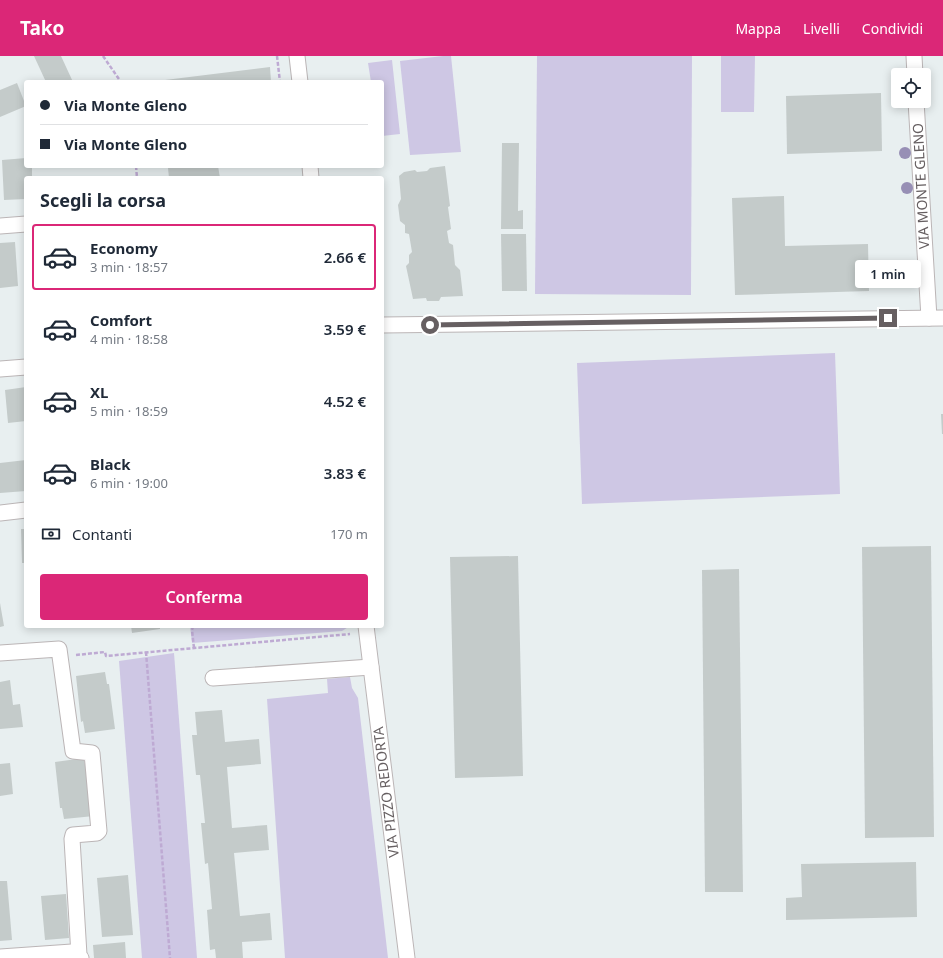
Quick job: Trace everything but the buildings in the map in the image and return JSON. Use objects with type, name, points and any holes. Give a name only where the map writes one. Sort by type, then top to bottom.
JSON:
[{"type":"street","points":[[297,56],[300,80]]},
{"type":"street","points":[[914,56],[915,68]]},
{"type":"street","name":"VIA MONTE GLENO","points":[[384,325],[936,318],[917,108]]},
{"type":"street","points":[[0,226],[24,224]]},
{"type":"street","points":[[0,369],[24,367]]},
{"type":"street","points":[[0,513],[24,510]]},
{"type":"street","name":"VIA PIZZO REDORTA","points":[[366,629],[407,958]]},
{"type":"street","points":[[0,653],[59,649],[73,751],[92,753],[99,831],[98,833],[73,835],[72,839],[80,956]]},
{"type":"street","points":[[213,678],[371,667]]},
{"type":"street","points":[[0,957],[72,952],[80,956]]},
{"type":"path","points":[[103,56],[120,80]]},
{"type":"path","points":[[277,56],[280,80]]},
{"type":"path","points":[[192,628],[194,648]]},
{"type":"path","points":[[60,656],[105,652],[106,656],[366,629]]},
{"type":"path","points":[[146,652],[170,958]]},
{"type":"shaded area","points":[[451,56],[461,152],[410,155],[400,61]]},
{"type":"shaded area","points":[[537,56],[692,56],[691,295],[535,294]]},
{"type":"shaded area","points":[[721,56],[755,56],[754,112],[721,112]]},
{"type":"shaded area","points":[[392,60],[400,134],[384,136],[384,80],[371,80],[368,63]]},
{"type":"shaded area","points":[[835,353],[840,494],[582,504],[577,363]]},
{"type":"shaded area","points":[[190,628],[347,628],[342,631],[192,643]]},
{"type":"shaded area","points":[[174,653],[197,958],[142,958],[119,661]]},
{"type":"shaded area","points":[[350,677],[352,688],[358,698],[388,958],[285,958],[267,699],[328,693],[327,679]]},
{"type":"route","points":[[430,325],[888,318]]}]
